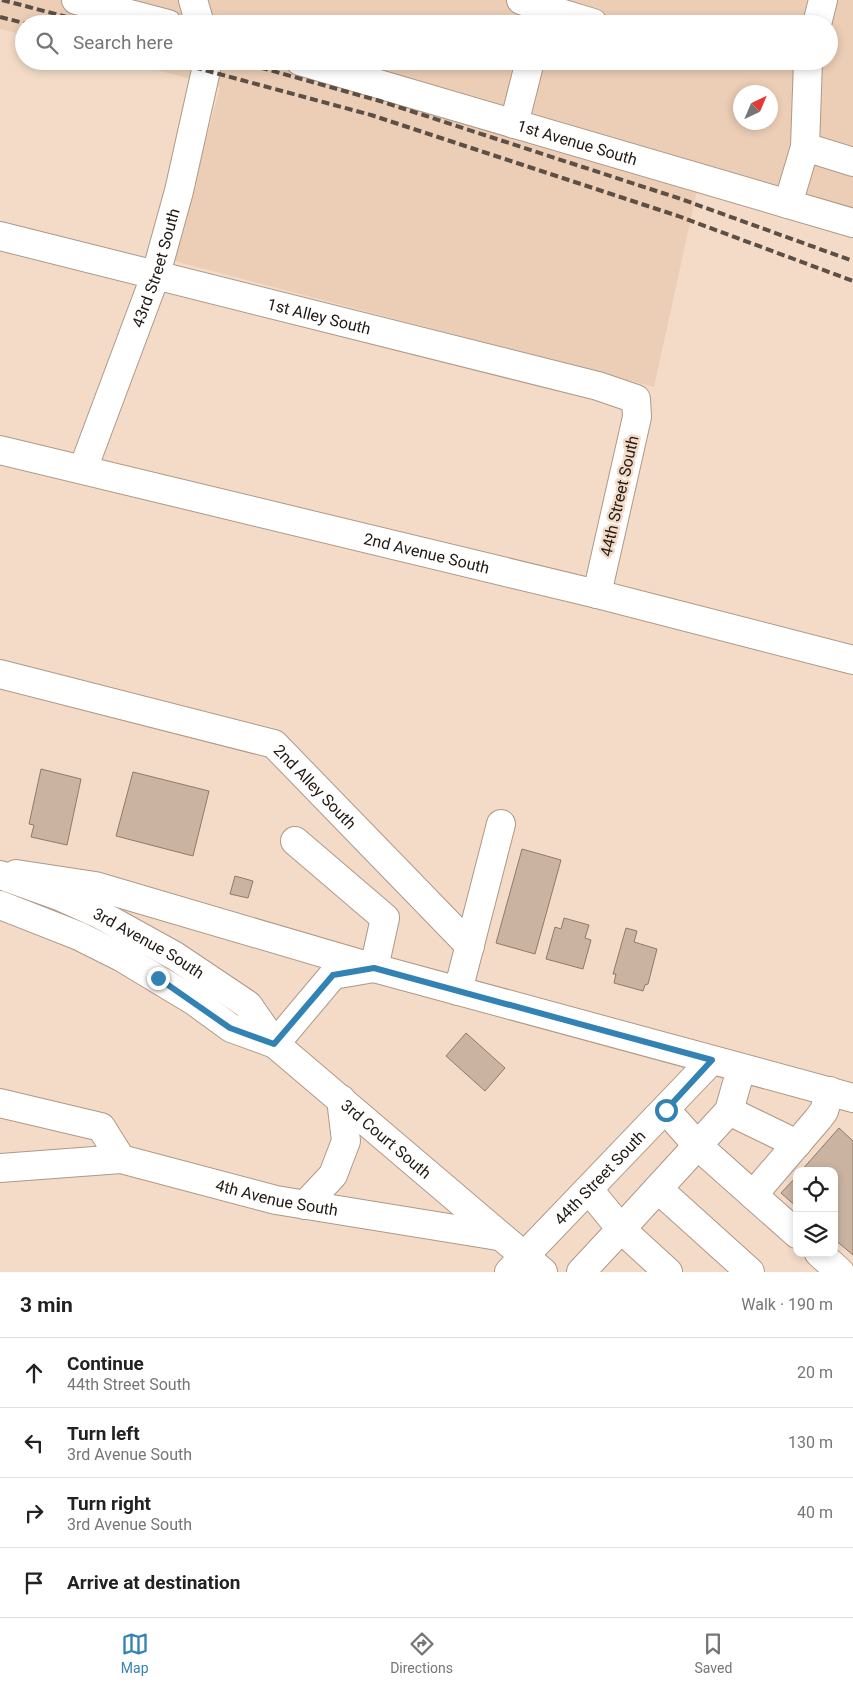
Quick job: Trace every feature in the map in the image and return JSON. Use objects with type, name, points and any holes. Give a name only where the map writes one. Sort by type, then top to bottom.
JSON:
[{"type":"street","points":[[76,0],[134,15]]},
{"type":"street","points":[[193,0],[197,15]]},
{"type":"street","points":[[819,15],[823,0]]},
{"type":"street","points":[[535,11],[554,15]]},
{"type":"street","name":"43rd Street South","points":[[84,469],[156,274],[179,191],[206,70]]},
{"type":"street","name":"1st Avenue South","points":[[331,70],[853,223]]},
{"type":"street","points":[[514,124],[528,70]]},
{"type":"street","points":[[788,204],[805,147],[808,70]]},
{"type":"street","points":[[805,147],[853,162]]},
{"type":"street","name":"1st Alley South","points":[[0,236],[598,386],[636,399]]},
{"type":"street","name":"44th Street South","points":[[597,594],[637,417],[636,399]]},
{"type":"street","name":"2nd Avenue South","points":[[0,450],[597,594],[853,660]]},
{"type":"street","name":"2nd Alley South","points":[[0,674],[274,744],[470,946]]},
{"type":"street","points":[[458,992],[501,824]]},
{"type":"street","points":[[295,841],[385,918],[374,968]]},
{"type":"street","points":[[0,873],[95,886],[458,992],[740,1069],[841,1094]]},
{"type":"street","name":"3rd Avenue South","points":[[0,873],[99,914],[176,956],[248,1005],[274,1044]]},
{"type":"street","name":"3rd Avenue South","points":[[0,905],[71,933],[112,953],[180,992],[230,1028],[274,1044]]},
{"type":"street","points":[[274,1044],[333,975],[374,968]]},
{"type":"street","name":"3rd Court South","points":[[274,1044],[341,1099],[498,1236]]},
{"type":"street","name":"44th Street South","points":[[526,1267],[589,1190],[712,1060]]},
{"type":"street","points":[[581,1272],[730,1111],[740,1069]]},
{"type":"street","points":[[753,1195],[824,1111],[841,1094]]},
{"type":"street","points":[[305,1205],[333,1175],[346,1141],[341,1099]]},
{"type":"street","points":[[0,1103],[101,1127],[121,1159]]},
{"type":"street","points":[[666,1110],[698,1146],[793,1230]]},
{"type":"street","points":[[730,1111],[797,1144]]},
{"type":"street","name":"4th Avenue South","points":[[0,1168],[121,1159],[276,1200],[498,1236],[526,1267]]},
{"type":"street","points":[[658,1189],[750,1272]]},
{"type":"street","points":[[589,1190],[620,1229],[668,1272]]},
{"type":"street","points":[[823,1257],[840,1272]]},
{"type":"shaded area","points":[[0,0],[853,0],[853,233],[698,186],[654,387],[174,261],[220,87],[157,70],[838,70],[838,15],[15,15],[15,33],[0,29]]},
{"type":"building","points":[[41,769],[81,779],[67,845],[31,837],[34,825],[29,824]]},
{"type":"building","points":[[133,772],[209,791],[193,856],[116,836]]},
{"type":"building","points":[[522,849],[561,860],[535,954],[496,943]]},
{"type":"building","points":[[235,876],[253,881],[248,898],[230,894]]},
{"type":"building","points":[[564,918],[589,925],[585,938],[591,940],[583,969],[546,959],[555,927],[561,929]]},
{"type":"building","points":[[626,928],[637,931],[634,942],[657,949],[648,984],[645,985],[643,991],[614,983],[616,974],[613,974]]},
{"type":"building","points":[[466,1033],[505,1068],[485,1091],[446,1056]]},
{"type":"building","points":[[839,1128],[853,1141],[853,1255],[838,1242],[838,1167],[805,1167]]},
{"type":"building","points":[[793,1180],[793,1204],[781,1193]]},
{"type":"railway","points":[[2,0],[60,15]]},
{"type":"railway","points":[[0,17],[15,21]]},
{"type":"railway","points":[[204,70],[371,115],[678,216],[853,281]]},
{"type":"railway","points":[[269,70],[380,101],[681,199],[853,261]]},
{"type":"route","points":[[158,978],[194,1001],[230,1028],[274,1044],[333,975],[374,968],[712,1060],[666,1110]]}]
